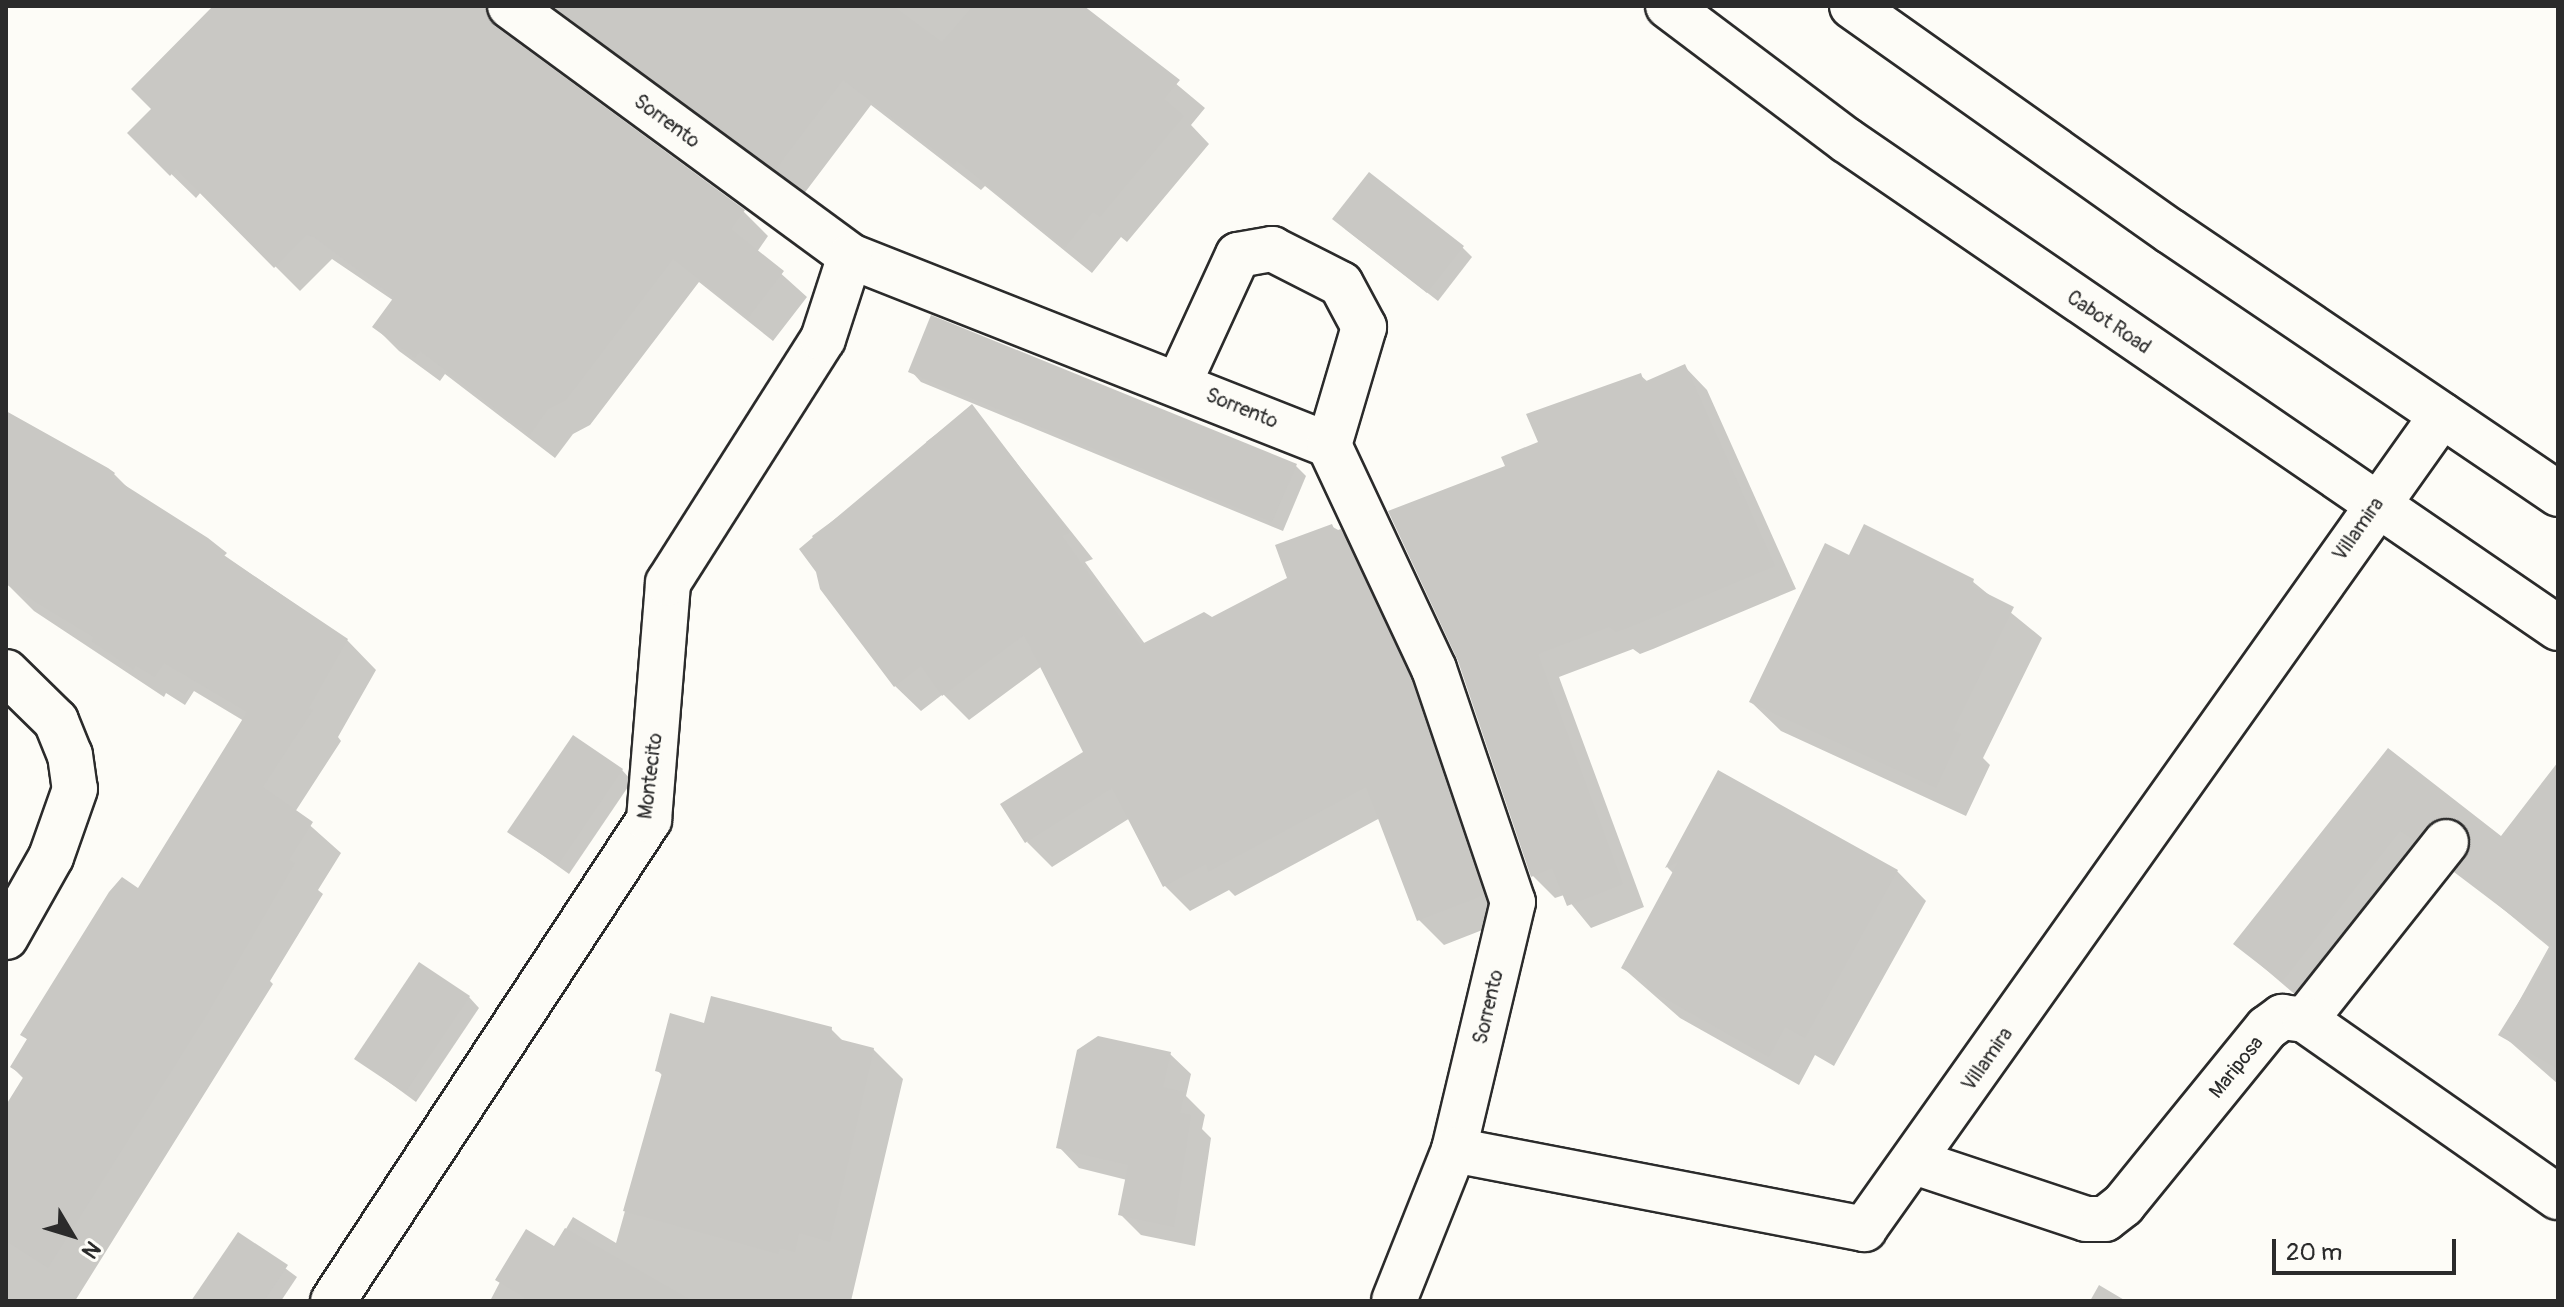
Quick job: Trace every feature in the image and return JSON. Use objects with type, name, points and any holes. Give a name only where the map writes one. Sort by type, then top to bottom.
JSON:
[{"type":"street","name":"Sorrento","points":[[510,6],[850,256],[1179,383],[1329,445],[1434,669],[1513,902],[1454,1150]]},
{"type":"street","name":"Cabot Road","points":[[1668,6],[1846,140],[2558,628]]},
{"type":"street","points":[[1852,6],[2170,231],[2558,494]]},
{"type":"street","points":[[1179,383],[1238,255],[1272,249],[1341,284],[1364,327],[1329,445]]},
{"type":"street","name":"Montecito","points":[[333,1301],[649,820],[668,583],[823,339],[850,256]]},
{"type":"street","name":"Villamira","points":[[1454,1150],[1864,1229],[1915,1162],[2377,502],[2442,415]]},
{"type":"street","points":[[6,672],[56,721],[70,755],[75,789],[51,857],[6,937]]},
{"type":"street","points":[[2446,842],[2305,1020],[2558,1197]]},
{"type":"street","name":"Mariposa","points":[[1915,1162],[2086,1219],[2105,1219],[2123,1205],[2267,1028],[2282,1017],[2305,1020]]},
{"type":"street","points":[[1394,1301],[1454,1150]]},
{"type":"building","points":[[213,6],[485,6],[495,26],[745,210],[731,229],[784,271],[748,318],[673,259],[566,400],[548,409],[530,435],[420,351],[415,358],[372,327],[394,297],[314,237],[307,235],[274,268],[176,169],[170,176],[127,133],[151,109],[131,89]]},
{"type":"building","points":[[552,6],[893,6],[942,42],[973,6],[1084,6],[1180,80],[1164,99],[1184,116],[1100,217],[1093,212],[1065,248],[957,161],[954,165],[843,80],[775,170]]},
{"type":"building","points":[[1369,172],[1464,246],[1427,293],[1332,219]]},
{"type":"building","points":[[931,315],[1297,464],[1272,522],[908,372]]},
{"type":"building","points":[[1685,364],[1775,566],[1630,627],[1616,632],[1609,627],[1538,654],[1623,884],[1567,906],[1552,868],[1531,877],[1458,661],[1388,511],[1505,466],[1501,457],[1538,442],[1526,414],[1641,373],[1644,382]]},
{"type":"building","points":[[972,404],[1070,533],[1062,536],[1140,645],[1204,612],[1212,617],[1287,578],[1275,545],[1332,524],[1335,531],[1341,529],[1411,678],[1484,895],[1417,921],[1366,787],[1208,872],[1206,864],[1163,887],[1112,788],[1025,843],[1000,804],[1083,752],[1024,635],[942,696],[921,666],[894,687],[820,589],[816,572],[799,549]]},
{"type":"building","points":[[6,411],[108,468],[115,473],[112,477],[208,538],[227,553],[224,556],[348,639],[309,708],[313,710],[263,787],[313,822],[289,860],[295,863],[208,1013],[48,1268],[6,1241],[6,1105],[24,1076],[10,1067],[27,1039],[20,1035],[109,892],[122,877],[138,888],[247,712],[164,663],[155,677],[136,666],[134,670],[91,641],[93,637],[6,584]]},
{"type":"building","points":[[1864,524],[1974,579],[1972,586],[2014,607],[1953,730],[1961,734],[1936,788],[1749,702],[1825,543],[1849,555]]},
{"type":"building","points":[[573,735],[623,769],[558,865],[507,832]]},
{"type":"building","points":[[2388,748],[2501,836],[2558,762],[2558,1069],[2498,1035],[2553,947],[2454,872],[2471,845],[2469,832],[2450,817],[2436,819],[2415,841],[2400,831],[2282,982],[2233,944]]},
{"type":"building","points":[[1718,770],[1898,870],[1805,1038],[1785,1027],[1769,1057],[1648,989],[1646,982],[1621,968],[1678,862],[1665,868]]},
{"type":"building","points":[[419,962],[470,996],[405,1093],[354,1059]]},
{"type":"building","points":[[711,996],[832,1027],[831,1037],[874,1048],[830,1242],[799,1233],[795,1252],[780,1248],[778,1254],[623,1211],[662,1073],[655,1071],[670,1013],[704,1023]]},
{"type":"building","points":[[1098,1036],[1171,1052],[1163,1087],[1185,1092],[1180,1113],[1191,1115],[1174,1227],[1118,1215],[1128,1165],[1056,1148],[1077,1050]]},
{"type":"building","points":[[565,1228],[693,1301],[522,1301],[524,1297],[495,1280],[526,1229],[554,1246]]},
{"type":"building","points":[[238,1232],[288,1265],[264,1301],[191,1301]]}]
